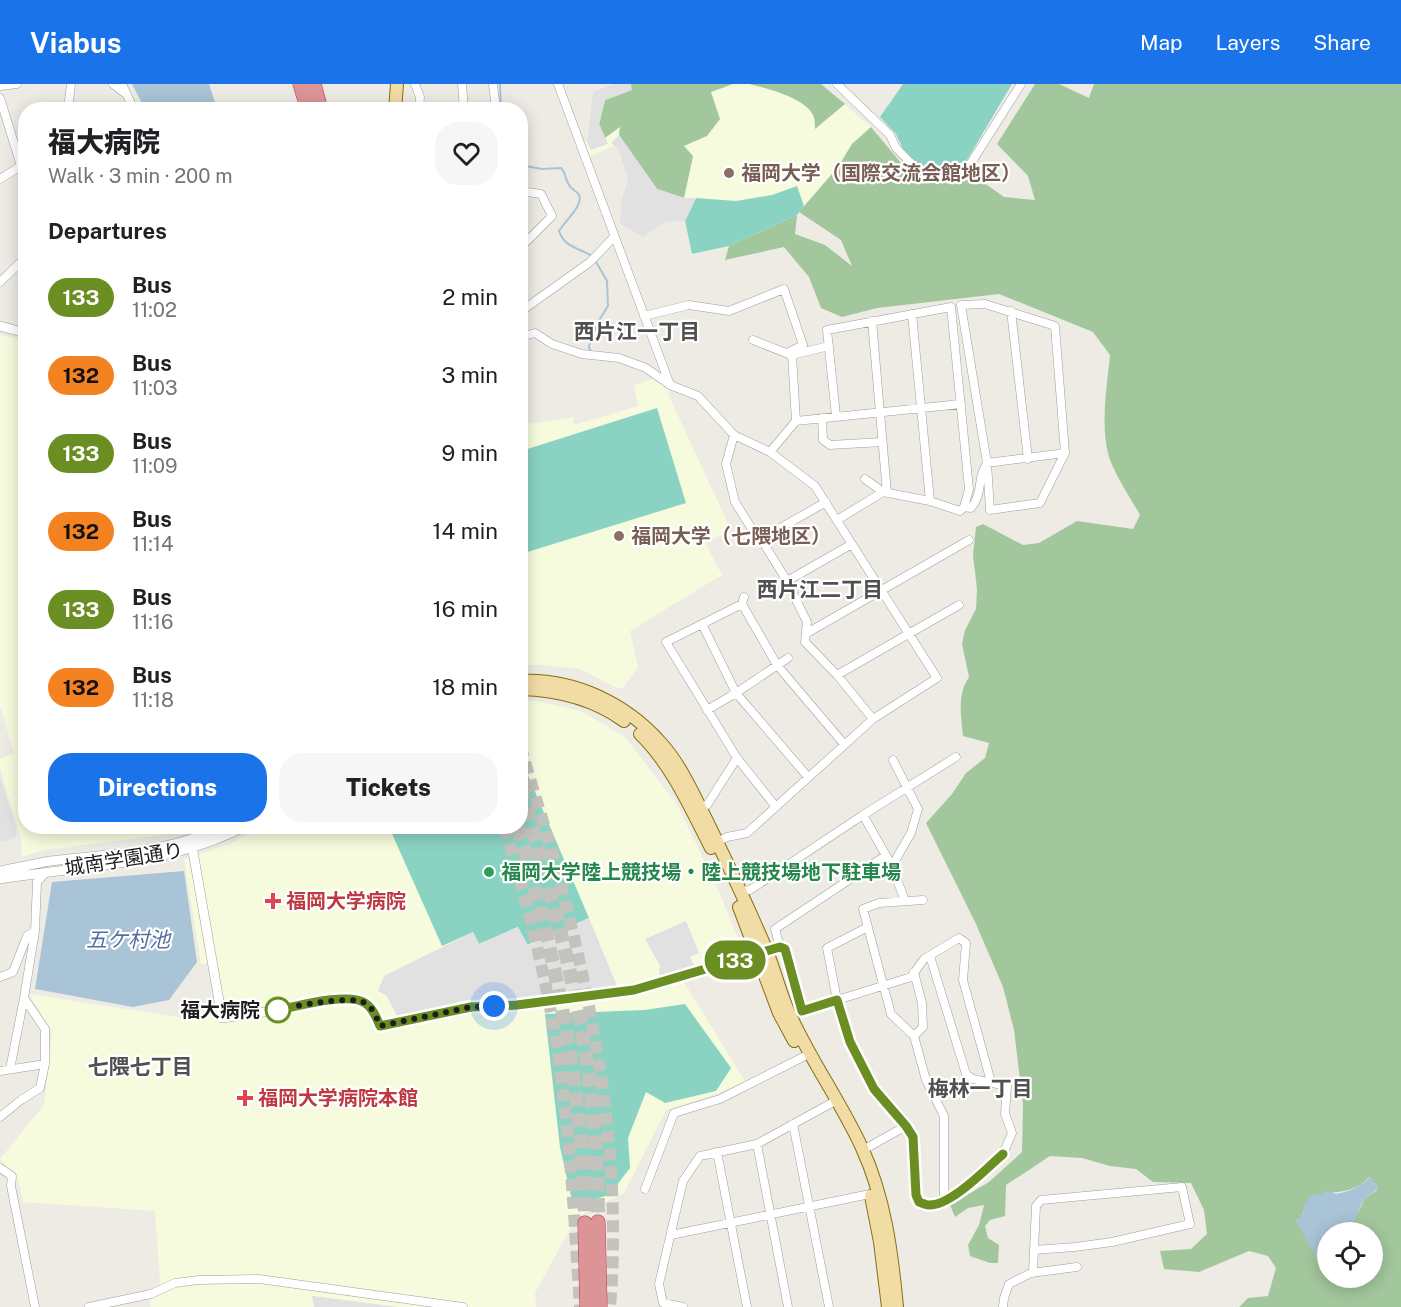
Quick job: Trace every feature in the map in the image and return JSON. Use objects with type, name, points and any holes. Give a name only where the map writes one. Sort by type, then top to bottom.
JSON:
[{"type":"highway","points":[[300,84],[306,102]]},
{"type":"highway","points":[[314,84],[319,102]]},
{"type":"highway","points":[[587,1307],[592,1222],[600,1307]]},
{"type":"main road","points":[[396,102],[397,84]]},
{"type":"main road","points":[[528,681],[543,681],[569,686],[597,696],[623,710],[650,732],[669,753],[699,806],[741,891],[762,952],[779,1013],[803,1058],[863,1150],[878,1192],[890,1240],[897,1307]]},
{"type":"main road","points":[[528,690],[571,696],[602,708],[634,729],[650,743],[668,768],[729,883],[855,1152],[870,1194],[880,1242],[888,1307]]},
{"type":"street","points":[[3,85],[17,84]]},
{"type":"street","points":[[69,102],[71,84]]},
{"type":"street","points":[[113,84],[122,93],[123,88]]},
{"type":"street","points":[[416,84],[420,102]]},
{"type":"street","points":[[462,84],[463,102]]},
{"type":"street","points":[[493,84],[495,102]]},
{"type":"street","points":[[558,84],[670,386]]},
{"type":"street","points":[[837,84],[890,135],[896,148],[914,166],[922,170],[964,174],[1021,84]]},
{"type":"street","points":[[123,88],[130,102]]},
{"type":"street","points":[[0,98],[18,150]]},
{"type":"street","points":[[0,179],[18,167]]},
{"type":"street","points":[[528,192],[541,194],[552,216],[528,240]]},
{"type":"street","points":[[528,306],[593,260],[614,237]]},
{"type":"street","points":[[0,282],[18,265]]},
{"type":"street","points":[[644,316],[689,305],[729,311],[784,289],[803,345],[790,354]]},
{"type":"street","points":[[985,304],[1011,311],[1055,326],[1065,453],[1040,503],[990,510],[987,463],[961,305],[985,304]]},
{"type":"street","points":[[836,416],[827,330],[951,307],[969,489],[964,507],[960,512],[930,501],[885,493],[865,479]]},
{"type":"street","points":[[1011,311],[1028,459]]},
{"type":"street","points":[[912,314],[930,501]]},
{"type":"street","points":[[872,321],[885,493]]},
{"type":"street","points":[[0,326],[18,331]]},
{"type":"street","points":[[528,335],[535,333],[552,344],[582,354],[620,358],[646,368],[670,386],[698,396],[735,435],[770,452],[815,486],[937,678],[873,719],[747,833],[727,837],[717,842]]},
{"type":"street","points":[[753,340],[790,354],[829,346]]},
{"type":"street","points":[[790,354],[796,421]]},
{"type":"street","points":[[770,452],[796,421],[961,404]]},
{"type":"street","points":[[822,418],[823,440],[830,445],[882,442]]},
{"type":"street","points":[[735,435],[726,464],[735,502],[787,581],[807,622],[805,642],[837,675],[873,719]]},
{"type":"street","points":[[964,507],[971,508],[978,499],[981,471],[987,463],[1065,453]]},
{"type":"street","points":[[837,520],[885,493]]},
{"type":"street","points":[[761,539],[826,502]]},
{"type":"street","points":[[807,633],[969,540]]},
{"type":"street","points":[[787,581],[852,544]]},
{"type":"street","points":[[776,807],[737,758],[666,642],[743,600],[777,665],[844,744]]},
{"type":"street","points":[[837,675],[959,605]]},
{"type":"street","points":[[702,624],[736,693],[808,777]]},
{"type":"street","points":[[707,710],[788,658]]},
{"type":"street","points":[[741,891],[750,890],[956,757]]},
{"type":"street","points":[[699,806],[707,805],[737,758]]},
{"type":"street","points":[[892,866],[911,834],[918,809],[893,760]]},
{"type":"street","points":[[863,815],[892,866],[905,901]]},
{"type":"street","name":"城南学園通り","points":[[0,871],[47,862],[192,844],[209,834]]},
{"type":"street","name":"城南学園通り","points":[[0,879],[142,860],[221,834]]},
{"type":"street","points":[[192,844],[222,1018],[350,998],[365,1003],[380,1026],[471,1007],[517,1005],[634,990],[780,947],[785,949],[802,1011],[911,976],[924,959],[960,938],[966,943],[963,980],[991,1082]]},
{"type":"street","points":[[780,947],[775,929],[885,856]]},
{"type":"street","points":[[10,1069],[35,931],[37,882],[47,871]]},
{"type":"street","points":[[923,900],[879,903],[863,909],[891,1014],[914,1036],[926,1080],[944,1116],[944,1201]]},
{"type":"street","points":[[868,927],[827,948],[837,1000],[850,1042],[874,1089],[913,1137],[916,1195],[919,1202],[927,1206],[944,1201],[965,1188],[1003,1154],[1012,1133],[1005,1114],[1007,1086],[973,1079],[966,1074],[930,956]]},
{"type":"street","points":[[0,976],[13,972],[27,936],[35,931]]},
{"type":"street","points":[[914,972],[922,1003],[923,1027],[914,1036]]},
{"type":"street","points":[[0,1117],[40,1088],[45,1064],[45,1029],[24,998]]},
{"type":"street","points":[[645,1189],[674,1113],[720,1099],[803,1058]]},
{"type":"street","points":[[0,1071],[45,1064]]},
{"type":"street","points":[[683,1307],[663,1303],[659,1284],[683,1181],[700,1156],[757,1144],[833,1102]]},
{"type":"street","points":[[793,1124],[829,1307]]},
{"type":"street","points":[[863,1150],[906,1126]]},
{"type":"street","points":[[757,1144],[788,1307]]},
{"type":"street","points":[[717,1152],[747,1307]]},
{"type":"street","points":[[0,1167],[12,1176],[11,1185],[35,1307]]},
{"type":"street","points":[[1033,1273],[1034,1250],[1036,1206],[1041,1200],[1182,1187],[1190,1224],[1112,1242],[1034,1250]]},
{"type":"street","points":[[671,1235],[870,1194]]},
{"type":"street","points":[[1003,1307],[1009,1284],[1033,1273],[1077,1267]]},
{"type":"street","points":[[89,1307],[151,1294],[175,1283],[259,1279],[463,1307]]},
{"type":"shaded area","name":"福岡大学（国際交流会館地区）","points":[[613,84],[821,84],[871,127],[852,144],[838,167],[797,215],[729,246],[692,254],[685,221],[665,222],[643,237],[620,224],[621,201],[628,179],[618,149],[614,146],[586,158],[581,144],[587,141],[593,92]]},
{"type":"shaded area","points":[[613,84],[631,84],[632,90],[605,100],[599,124],[608,144],[591,150],[587,142],[593,92]]},
{"type":"shaded area","points":[[903,84],[1012,84],[961,170],[927,169],[915,162],[905,153],[896,134],[880,117]]},
{"type":"shaded area","points":[[619,135],[657,189],[684,198],[696,198],[685,221],[665,222],[643,237],[620,224],[621,201],[628,179],[618,149],[611,143]]},
{"type":"shaded area","points":[[797,186],[804,206],[797,215],[729,246],[692,254],[685,221],[696,198],[736,201],[772,195]]},
{"type":"shaded area","points":[[0,335],[18,339],[18,829],[0,768],[0,759],[14,753],[0,706]]},
{"type":"shaded area","name":"福岡大学（七隈地区）","points":[[653,379],[670,390],[668,394],[731,530],[705,543],[722,575],[630,631],[638,667],[623,688],[617,688],[580,669],[528,665],[528,424],[573,417],[574,425],[638,406],[634,385]]},
{"type":"shaded area","points":[[657,408],[686,503],[528,552],[528,449]]},
{"type":"shaded area","points":[[528,701],[581,711],[625,737],[676,803],[715,882],[742,948],[677,971],[745,1081],[719,1093],[666,1110],[624,1193],[576,1218],[535,1293],[536,1307],[151,1307],[150,1298],[161,1295],[155,1211],[23,1202],[18,1180],[0,1159],[44,1105],[52,1031],[29,994],[178,1017],[216,1012],[208,964],[201,964],[184,859],[230,844],[248,834],[528,834]]},
{"type":"shaded area","points":[[0,775],[17,833],[15,838],[3,842],[0,841]]},
{"type":"shaded area","name":"福岡大学陸上競技場・陸上競技場地下駐車場","points":[[528,775],[589,918],[527,945],[518,927],[479,944],[473,932],[442,946],[392,834],[528,834]]},
{"type":"shaded area","points":[[20,834],[170,834],[45,850],[22,857]]},
{"type":"shaded area","points":[[589,918],[617,986],[517,999],[467,1000],[424,1010],[399,1020],[387,996],[378,991],[384,976],[473,932],[479,944],[518,927],[528,945]]},
{"type":"shaded area","points":[[686,921],[699,953],[690,957],[697,972],[658,984],[660,966],[645,939]]},
{"type":"shaded area","points":[[685,1004],[731,1068],[716,1091],[665,1103],[646,1092],[628,1138],[630,1168],[609,1195],[573,1205],[560,1147],[545,1014],[644,1010]]},
{"type":"shaded area","points":[[313,1296],[398,1307],[314,1307]]},
{"type":"green space","points":[[631,84],[733,84],[711,92],[720,119],[707,136],[684,146],[693,156],[684,198],[657,189],[619,135],[620,127],[605,138],[599,124],[605,100],[631,90]]},
{"type":"green space","points":[[749,84],[821,84],[845,104],[815,129],[813,115],[802,104],[784,95]]},
{"type":"green space","points":[[1035,84],[1059,84],[1089,98],[1094,84],[1401,84],[1401,1307],[1239,1307],[1248,1298],[1268,1296],[1276,1268],[1268,1256],[1249,1251],[1199,1272],[1164,1269],[1160,1251],[1191,1249],[1207,1234],[1204,1210],[1191,1183],[1153,1182],[1136,1169],[1110,1166],[1082,1158],[1050,1156],[1006,1185],[1005,1216],[990,1220],[985,1226],[988,1238],[999,1245],[998,1263],[990,1263],[970,1256],[968,1245],[979,1225],[984,1205],[968,1208],[955,1217],[950,1205],[989,1182],[1022,1152],[1023,1104],[1014,1030],[1003,987],[976,924],[926,823],[952,794],[966,773],[985,758],[989,743],[963,736],[961,713],[961,698],[969,677],[962,644],[965,630],[976,609],[977,589],[973,555],[976,527],[983,524],[1023,545],[1039,543],[1077,521],[1133,529],[1140,515],[1115,471],[1106,445],[1105,406],[1110,355],[1093,332],[999,294],[877,308],[842,317],[821,308],[809,277],[784,247],[725,260],[729,246],[797,215],[795,234],[825,245],[852,266],[841,240],[799,212],[838,167],[852,144],[871,127],[906,169],[929,176],[973,175],[1004,197],[1035,200],[1028,176],[997,144]]},
{"type":"water","points":[[132,84],[209,84],[215,102],[141,102]]},
{"type":"water","name":"五ケ村池","points":[[184,871],[197,962],[169,1000],[133,1007],[35,989],[52,882]]},
{"type":"water","points":[[1370,1177],[1378,1186],[1366,1198],[1354,1222],[1317,1222],[1317,1258],[1295,1219],[1300,1219],[1304,1211],[1303,1206],[1307,1203],[1309,1196],[1320,1195],[1328,1191],[1335,1194],[1345,1192]]},
{"type":"waterway","points":[[500,84],[501,102]]},
{"type":"waterway","points":[[528,166],[563,170],[569,185],[580,199],[579,204],[559,231],[564,241],[592,256]]},
{"type":"waterway","points":[[590,351],[589,346],[598,322],[608,306],[607,281],[595,260]]},
{"type":"tunnel","points":[[528,772],[575,940],[604,1096],[612,1201],[613,1254],[610,1307]]},
{"type":"tunnel","points":[[528,815],[562,939],[582,1031],[594,1126],[598,1222]]},
{"type":"tunnel","points":[[506,834],[533,930],[555,1035],[568,1137],[580,1307]]},
{"type":"tunnel","points":[[520,834],[544,924],[565,1022],[579,1122],[585,1223]]},
{"type":"bus line","name":"133","points":[[278,1010],[350,998],[365,1003],[380,1026],[471,1007],[517,1005],[634,990],[780,947],[785,949],[802,1011],[837,1000],[850,1042],[874,1089],[913,1137],[916,1195],[919,1202],[927,1206],[944,1201],[965,1188],[1003,1154]]},
{"type":"place","name":"福岡大学（国際交流会館地区）","points":[[729,173]]},
{"type":"place","name":"福岡大学（七隈地区）","points":[[619,536]]},
{"type":"place","name":"福岡大学陸上競技場・陸上競技場地下駐車場","points":[[489,872]]},
{"type":"place","name":"福岡大学病院","points":[[273,901]]},
{"type":"place","name":"福大病院","points":[[278,1010]]},
{"type":"place","name":"福岡大学病院本館","points":[[245,1098]]},
{"type":"district","name":"西片江一丁目","points":[[637,332]]},
{"type":"district","name":"西片江二丁目","points":[[820,590]]},
{"type":"district","name":"七隈七丁目","points":[[140,1067]]},
{"type":"district","name":"梅林一丁目","points":[[980,1089]]},
{"type":"route","points":[[278,1010],[350,998],[365,1003],[380,1026],[471,1007],[494,1006]]}]
